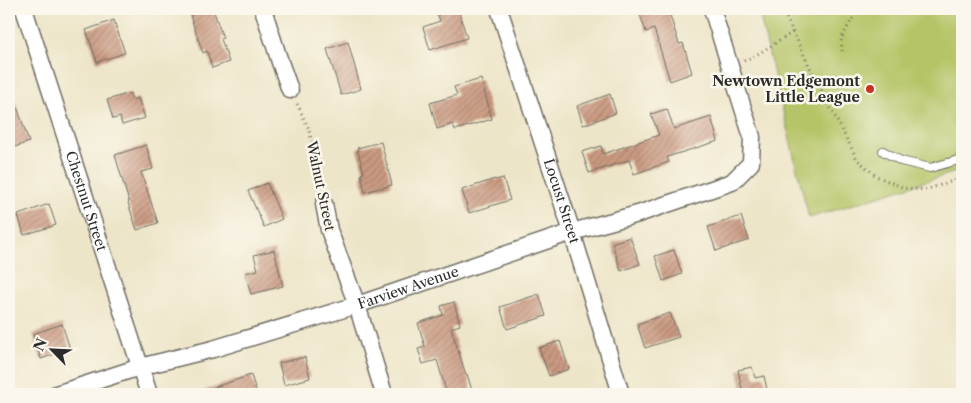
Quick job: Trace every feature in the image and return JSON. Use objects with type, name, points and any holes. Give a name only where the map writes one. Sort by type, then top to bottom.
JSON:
[{"type":"street","name":"Chestnut Street","points":[[24,9],[149,394]]},
{"type":"street","points":[[263,9],[290,90]]},
{"type":"street","name":"Locust Street","points":[[499,9],[572,232],[620,394]]},
{"type":"street","points":[[712,9],[729,65]]},
{"type":"street","name":"Farview Avenue","points":[[56,394],[140,367],[213,349],[357,305],[572,232],[638,214],[732,182],[752,163],[752,137],[729,65]]},
{"type":"street","name":"Walnut Street","points":[[324,204],[329,230],[357,305],[384,394]]},
{"type":"lane","points":[[883,151],[901,161],[930,168],[962,159]]},
{"type":"path","points":[[782,9],[857,159],[876,176],[904,188],[925,190],[962,178]]},
{"type":"path","points":[[842,51],[841,39],[858,9]]},
{"type":"path","points":[[729,65],[753,57],[793,32]]},
{"type":"path","name":"Walnut Street","points":[[290,90],[308,127],[318,164],[324,204]]},
{"type":"green space","name":"Newtown Edgemont Little League","points":[[758,9],[962,9],[962,170],[809,218]]},
{"type":"building","points":[[213,9],[229,62],[212,68],[207,51],[203,53],[190,15]]},
{"type":"building","points":[[436,9],[458,9],[467,38],[430,50],[423,27],[440,21]]},
{"type":"building","points":[[638,9],[668,9],[679,44],[683,43],[692,73],[670,81],[654,29],[646,32]]},
{"type":"building","points":[[114,20],[125,53],[97,62],[86,30]]},
{"type":"building","points":[[348,42],[361,89],[341,95],[327,49]]},
{"type":"building","points":[[481,79],[492,119],[455,130],[453,124],[437,129],[430,103],[457,95],[454,87]]},
{"type":"building","points":[[9,89],[11,89],[29,142],[9,149]]},
{"type":"building","points":[[130,93],[132,100],[138,98],[145,118],[122,125],[120,117],[113,119],[107,100]]},
{"type":"building","points":[[610,94],[616,113],[583,125],[577,106]]},
{"type":"building","points":[[667,109],[674,129],[711,117],[718,141],[667,157],[669,162],[634,174],[629,160],[589,173],[582,152],[601,146],[603,154],[659,135],[651,114]]},
{"type":"building","points":[[381,142],[392,185],[365,192],[361,174],[364,173],[357,148]]},
{"type":"building","points":[[146,145],[153,169],[141,172],[158,223],[137,230],[115,155]]},
{"type":"building","points":[[503,178],[510,200],[469,213],[462,190]]},
{"type":"building","points":[[267,183],[282,219],[264,227],[248,191]]},
{"type":"building","points":[[49,204],[56,225],[24,235],[18,215]]},
{"type":"building","points":[[741,216],[749,240],[716,251],[708,227]]},
{"type":"building","points":[[630,237],[640,264],[621,271],[612,243]]},
{"type":"building","points":[[274,250],[283,286],[251,294],[245,273],[258,270],[254,255]]},
{"type":"building","points":[[674,250],[682,274],[663,281],[655,256]]},
{"type":"building","points":[[539,294],[546,316],[507,329],[500,307]]},
{"type":"building","points":[[454,302],[460,325],[451,328],[473,394],[447,394],[437,360],[423,364],[418,349],[425,347],[418,323],[443,315],[441,306]]},
{"type":"building","points":[[670,313],[679,337],[645,348],[637,324]]},
{"type":"building","points":[[62,324],[70,349],[41,359],[33,334]]},
{"type":"building","points":[[560,341],[569,369],[549,376],[539,348]]},
{"type":"building","points":[[305,357],[310,378],[284,385],[279,363]]},
{"type":"building","points":[[752,367],[755,378],[764,376],[768,394],[743,394],[738,370]]},
{"type":"building","points":[[251,375],[257,394],[201,394],[200,392]]},
{"type":"place","name":"Newtown Edgemont Little League","points":[[870,89]]}]
